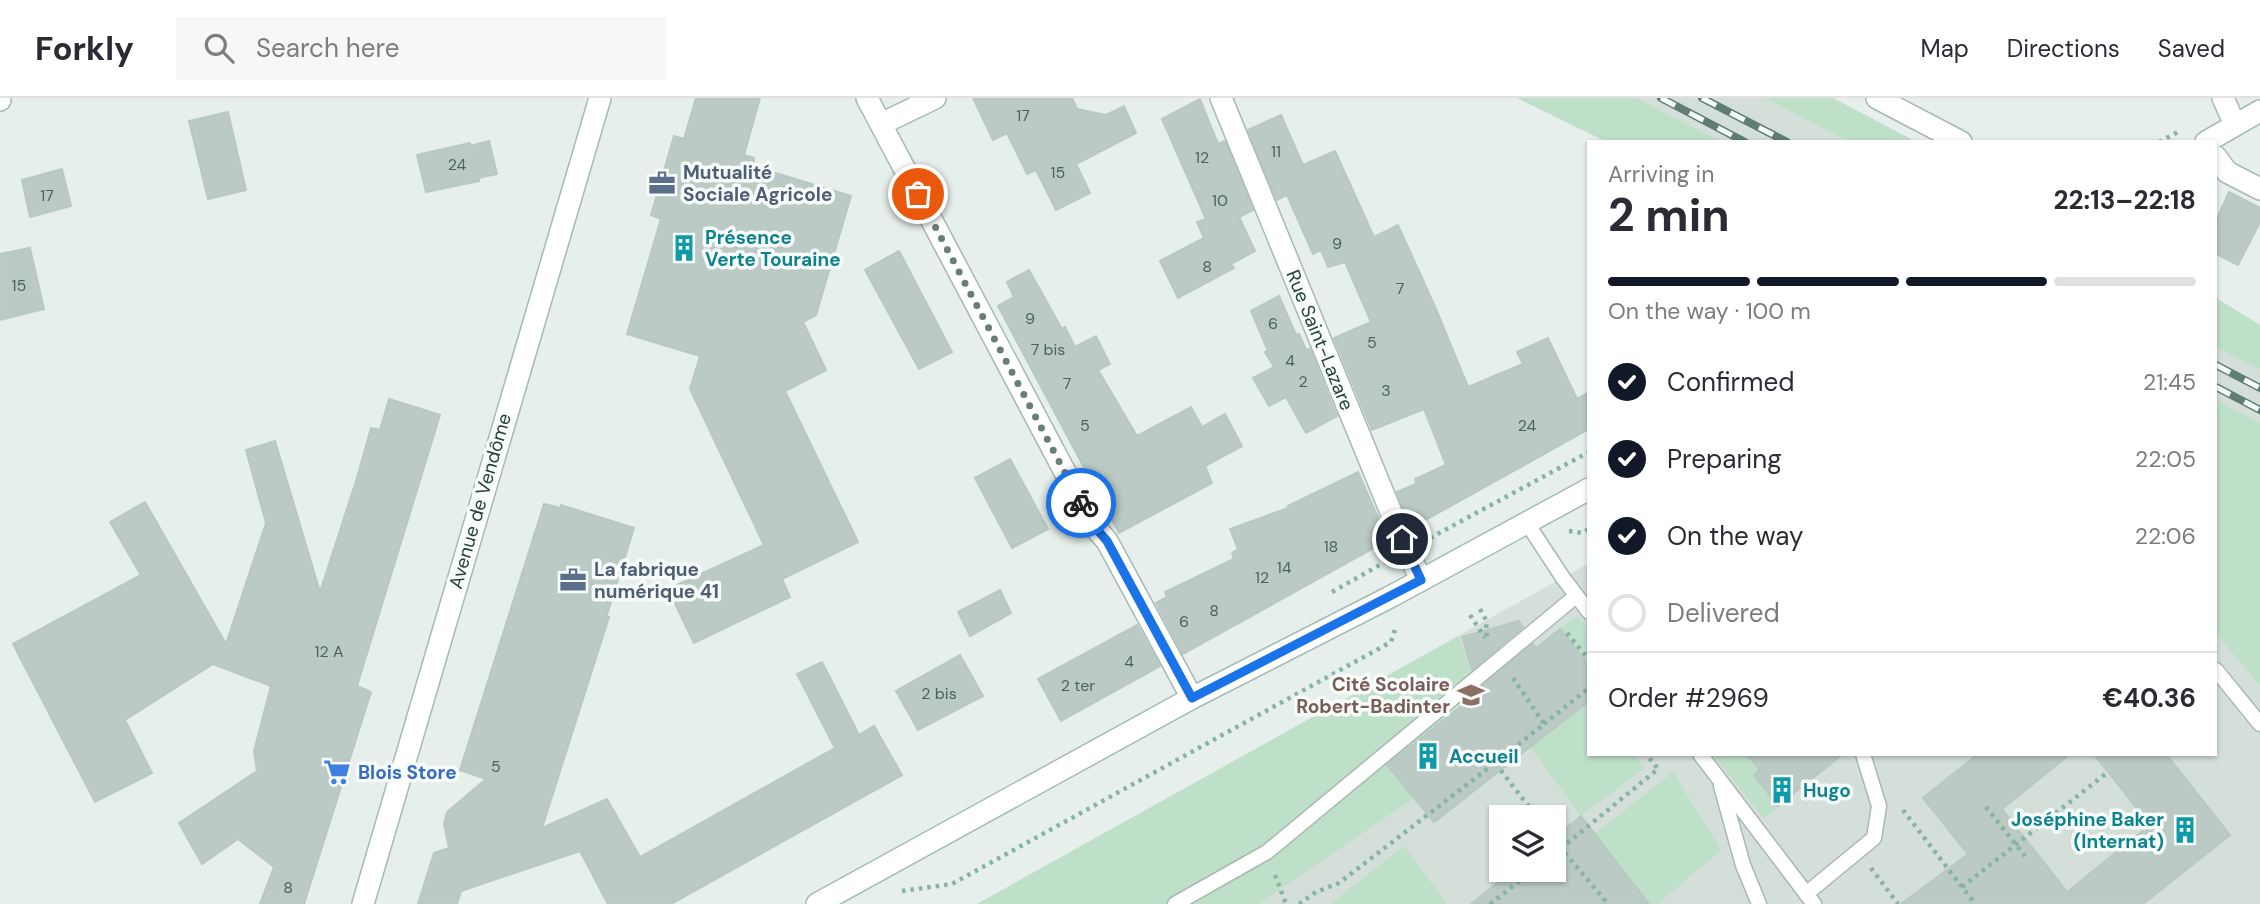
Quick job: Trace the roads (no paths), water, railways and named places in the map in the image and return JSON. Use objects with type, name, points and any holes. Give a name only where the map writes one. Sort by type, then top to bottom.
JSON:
[{"type":"main road","name":"Avenue de Vendôme","points":[[363,904],[600,98]]},
{"type":"main road","points":[[867,98],[1093,525],[1107,541],[1192,698]]},
{"type":"main road","points":[[881,124],[935,98]]},
{"type":"main road","name":"Rue Saint-Lazare","points":[[1221,98],[1421,580]]},
{"type":"main road","points":[[1877,98],[1957,140]]},
{"type":"main road","points":[[2223,98],[2235,125]]},
{"type":"main road","points":[[2209,140],[2260,111]]},
{"type":"main road","points":[[2217,158],[2227,172],[2260,189]]},
{"type":"main road","points":[[817,904],[1192,698],[1421,580],[1587,490]]},
{"type":"lane","points":[[1527,523],[1587,610]]},
{"type":"lane","points":[[1175,904],[1267,852],[1576,596]]},
{"type":"lane","points":[[2217,671],[2260,724]]},
{"type":"lane","points":[[1702,756],[1810,899],[1858,850],[1874,838],[1879,806],[1864,756]]},
{"type":"lane","points":[[1719,778],[1743,865],[1759,904]]},
{"type":"railway","points":[[1661,98],[1741,140]]},
{"type":"railway","points":[[1702,98],[1783,140]]},
{"type":"railway","points":[[2217,366],[2260,388]]},
{"type":"railway","points":[[2217,388],[2260,410]]},
{"type":"place","name":"Mutualité Sociale Agricole","points":[[662,183]]},
{"type":"place","name":"Présence Verte Touraine","points":[[684,248]]},
{"type":"place","name":"La fabrique numérique 41","points":[[573,580]]},
{"type":"place","name":"Cité Scolaire Robert-Badinter","points":[[1471,695]]},
{"type":"place","name":"Accueil","points":[[1428,756]]},
{"type":"place","name":"Blois Store","points":[[337,772]]},
{"type":"place","name":"Hugo","points":[[1782,790]]},
{"type":"place","name":"Joséphine Baker (Internat)","points":[[2185,830]]}]
